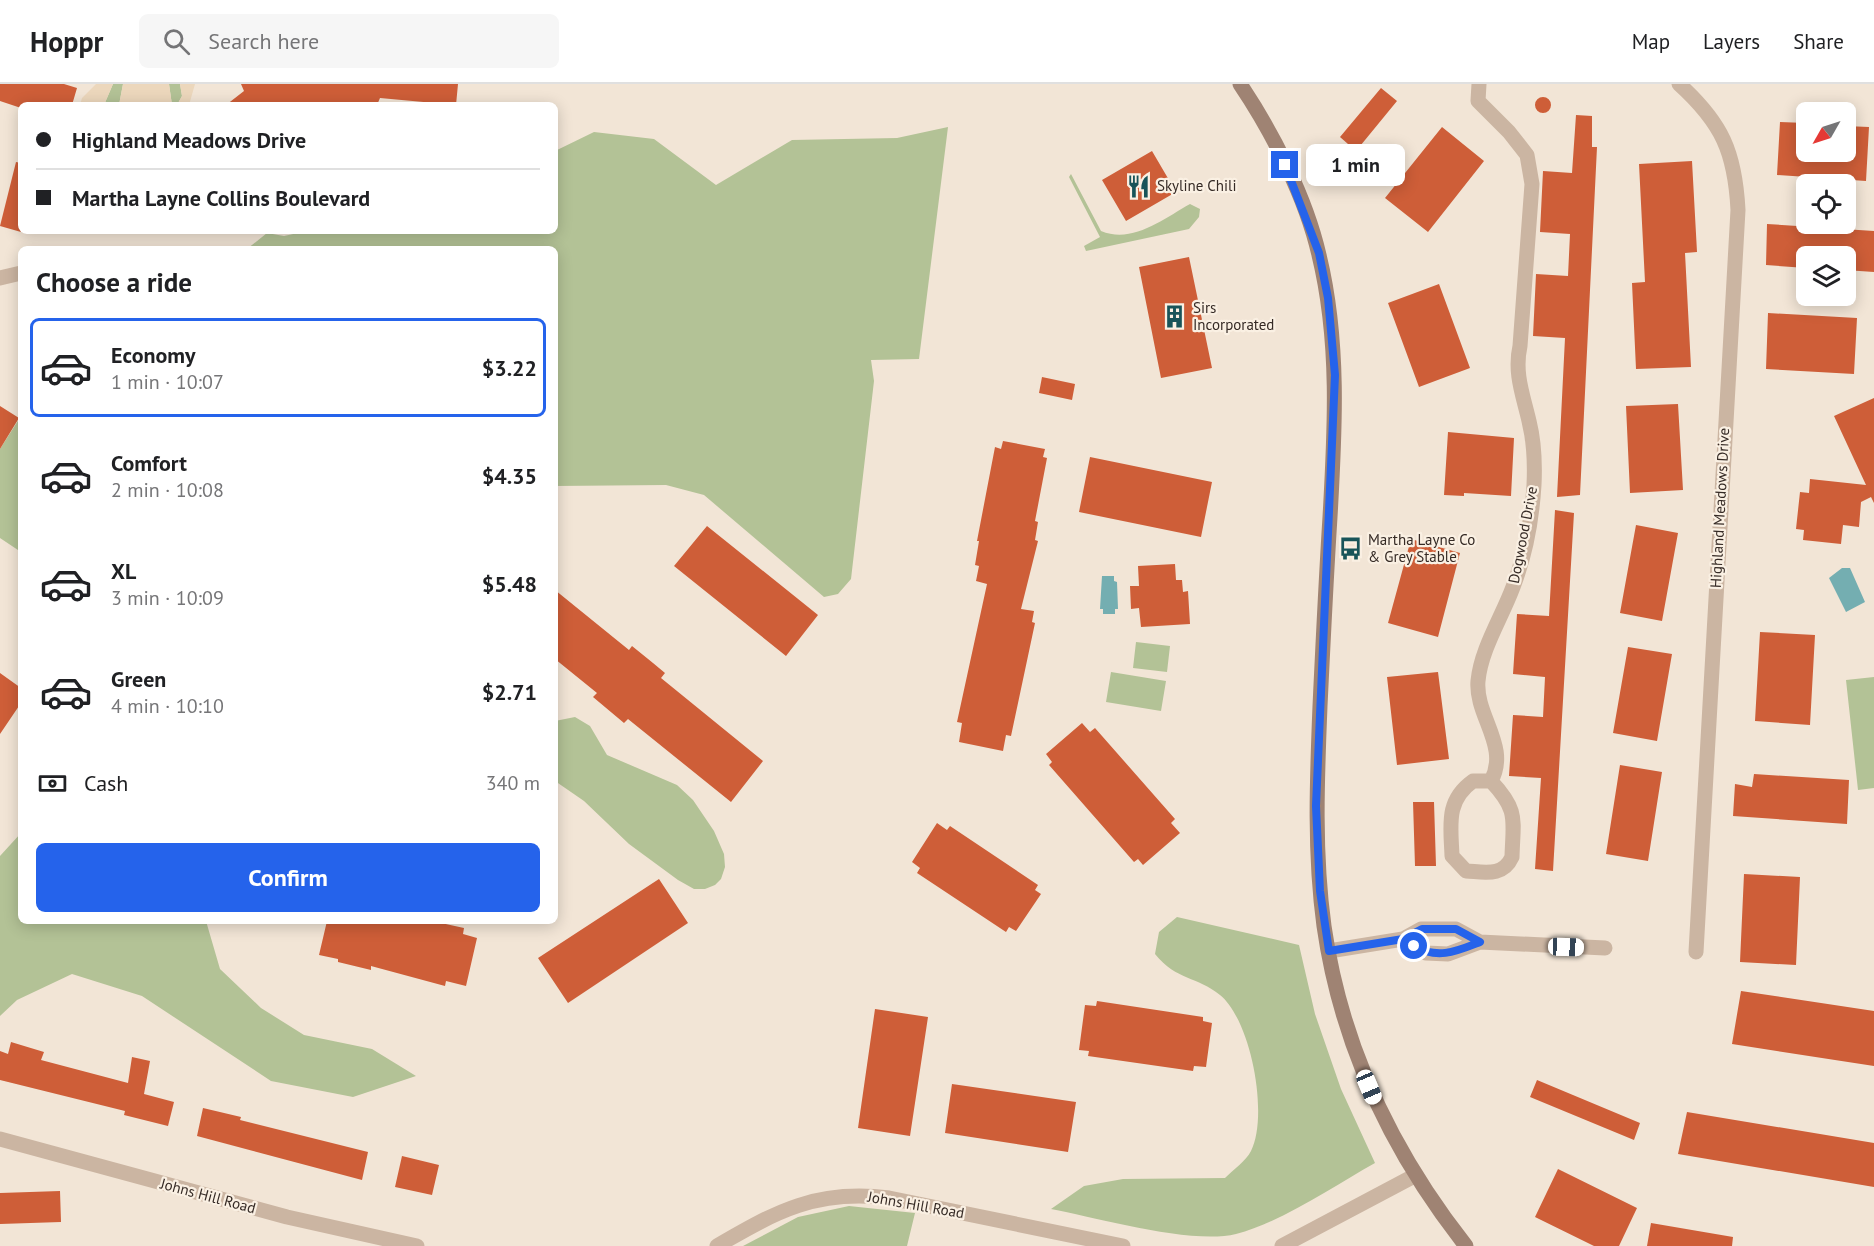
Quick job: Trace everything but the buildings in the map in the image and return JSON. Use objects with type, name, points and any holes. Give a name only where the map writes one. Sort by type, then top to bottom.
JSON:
[{"type":"main road","points":[[1240,84],[1276,145],[1302,205],[1319,253],[1328,298],[1335,375],[1333,460],[1316,806],[1320,891],[1329,951],[1347,1029],[1362,1070],[1414,1176],[1466,1246]]},
{"type":"street","name":"Dogwood Drive","points":[[1479,84],[1478,101],[1509,132],[1527,155],[1532,184],[1520,346],[1516,365],[1534,447],[1534,485],[1514,584],[1482,661],[1478,683],[1484,713],[1495,743],[1498,767],[1491,781]]},
{"type":"street","name":"Highland Meadows Drive","points":[[1679,84],[1709,113],[1732,157],[1738,210],[1696,952]]},
{"type":"street","points":[[0,278],[18,274]]},
{"type":"street","points":[[1473,781],[1491,781],[1505,796],[1513,812],[1512,857],[1509,864],[1497,872],[1466,871],[1452,856],[1450,809],[1458,794],[1473,781]]},
{"type":"street","points":[[1329,951],[1403,939],[1422,929],[1456,929],[1480,942]]},
{"type":"street","points":[[1403,939],[1426,953],[1448,954],[1480,942],[1605,948]]},
{"type":"street","name":"Johns Hill Road","points":[[0,1139],[287,1217],[417,1246]]},
{"type":"street","points":[[1282,1246],[1414,1176]]},
{"type":"street","name":"Johns Hill Road","points":[[717,1246],[773,1213],[826,1198],[858,1194],[889,1198],[1123,1246]]},
{"type":"green space","points":[[113,84],[123,84],[120,102],[105,102]]},
{"type":"green space","points":[[169,84],[180,84],[182,96],[179,102],[172,102]]},
{"type":"green space","points":[[948,127],[919,359],[871,360],[874,381],[851,579],[838,594],[824,597],[704,495],[666,485],[558,486],[558,246],[251,246],[266,234],[284,236],[293,234],[558,234],[558,150],[594,132],[654,139],[716,185],[792,140],[897,138]]},
{"type":"green space","points":[[1071,174],[1101,231],[1113,234],[1136,232],[1158,223],[1190,204],[1200,209],[1199,217],[1189,229],[1086,251],[1084,246],[1100,237],[1069,177]]},
{"type":"green space","points":[[18,421],[18,550],[0,538],[0,449]]},
{"type":"green space","points":[[1136,642],[1170,646],[1167,672],[1133,668]]},
{"type":"green space","points":[[1111,672],[1166,681],[1161,711],[1106,702]]},
{"type":"green space","points":[[1874,677],[1874,788],[1858,790],[1846,680]]},
{"type":"green space","points":[[575,717],[590,726],[607,755],[677,785],[693,800],[714,831],[724,854],[725,867],[721,879],[715,885],[705,889],[694,889],[678,880],[629,844],[584,801],[558,783],[558,720]]},
{"type":"green space","points":[[18,836],[18,924],[207,924],[220,969],[261,1008],[304,1035],[372,1049],[416,1076],[353,1097],[271,1081],[142,996],[72,974],[17,1000],[0,1016],[0,856]]},
{"type":"green space","points":[[1177,917],[1299,945],[1315,1014],[1341,1089],[1375,1163],[1289,1212],[1236,1234],[1195,1236],[1171,1233],[1051,1209],[1084,1186],[1123,1179],[1225,1178],[1243,1162],[1251,1151],[1256,1135],[1257,1092],[1254,1069],[1240,1025],[1231,1007],[1220,995],[1171,969],[1155,954],[1159,932]]},
{"type":"green space","points":[[849,1206],[915,1213],[907,1246],[743,1246],[798,1217]]},
{"type":"shaded area","points":[[96,84],[113,84],[105,102],[81,102]]},
{"type":"shaded area","points":[[123,84],[169,84],[172,102],[120,102]]},
{"type":"shaded area","points":[[180,84],[195,84],[190,102],[179,102],[182,96]]},
{"type":"water","points":[[1842,568],[1850,568],[1865,602],[1846,612],[1829,578]]},
{"type":"water","points":[[1102,576],[1114,576],[1114,581],[1117,582],[1118,609],[1115,609],[1115,614],[1103,614],[1103,609],[1100,609]]},
{"type":"place","name":"Skyline Chili","points":[[1139,186]]},
{"type":"place","name":"Sirs Incorporated","points":[[1175,317]]},
{"type":"place","name":"Martha Layne Co & Grey Stable","points":[[1350,549]]},
{"type":"route","points":[[1285,165],[1319,253],[1328,298],[1335,375],[1316,806],[1324,928],[1329,951],[1403,939],[1422,929],[1456,929],[1480,942],[1448,954],[1426,953],[1414,946]]}]
